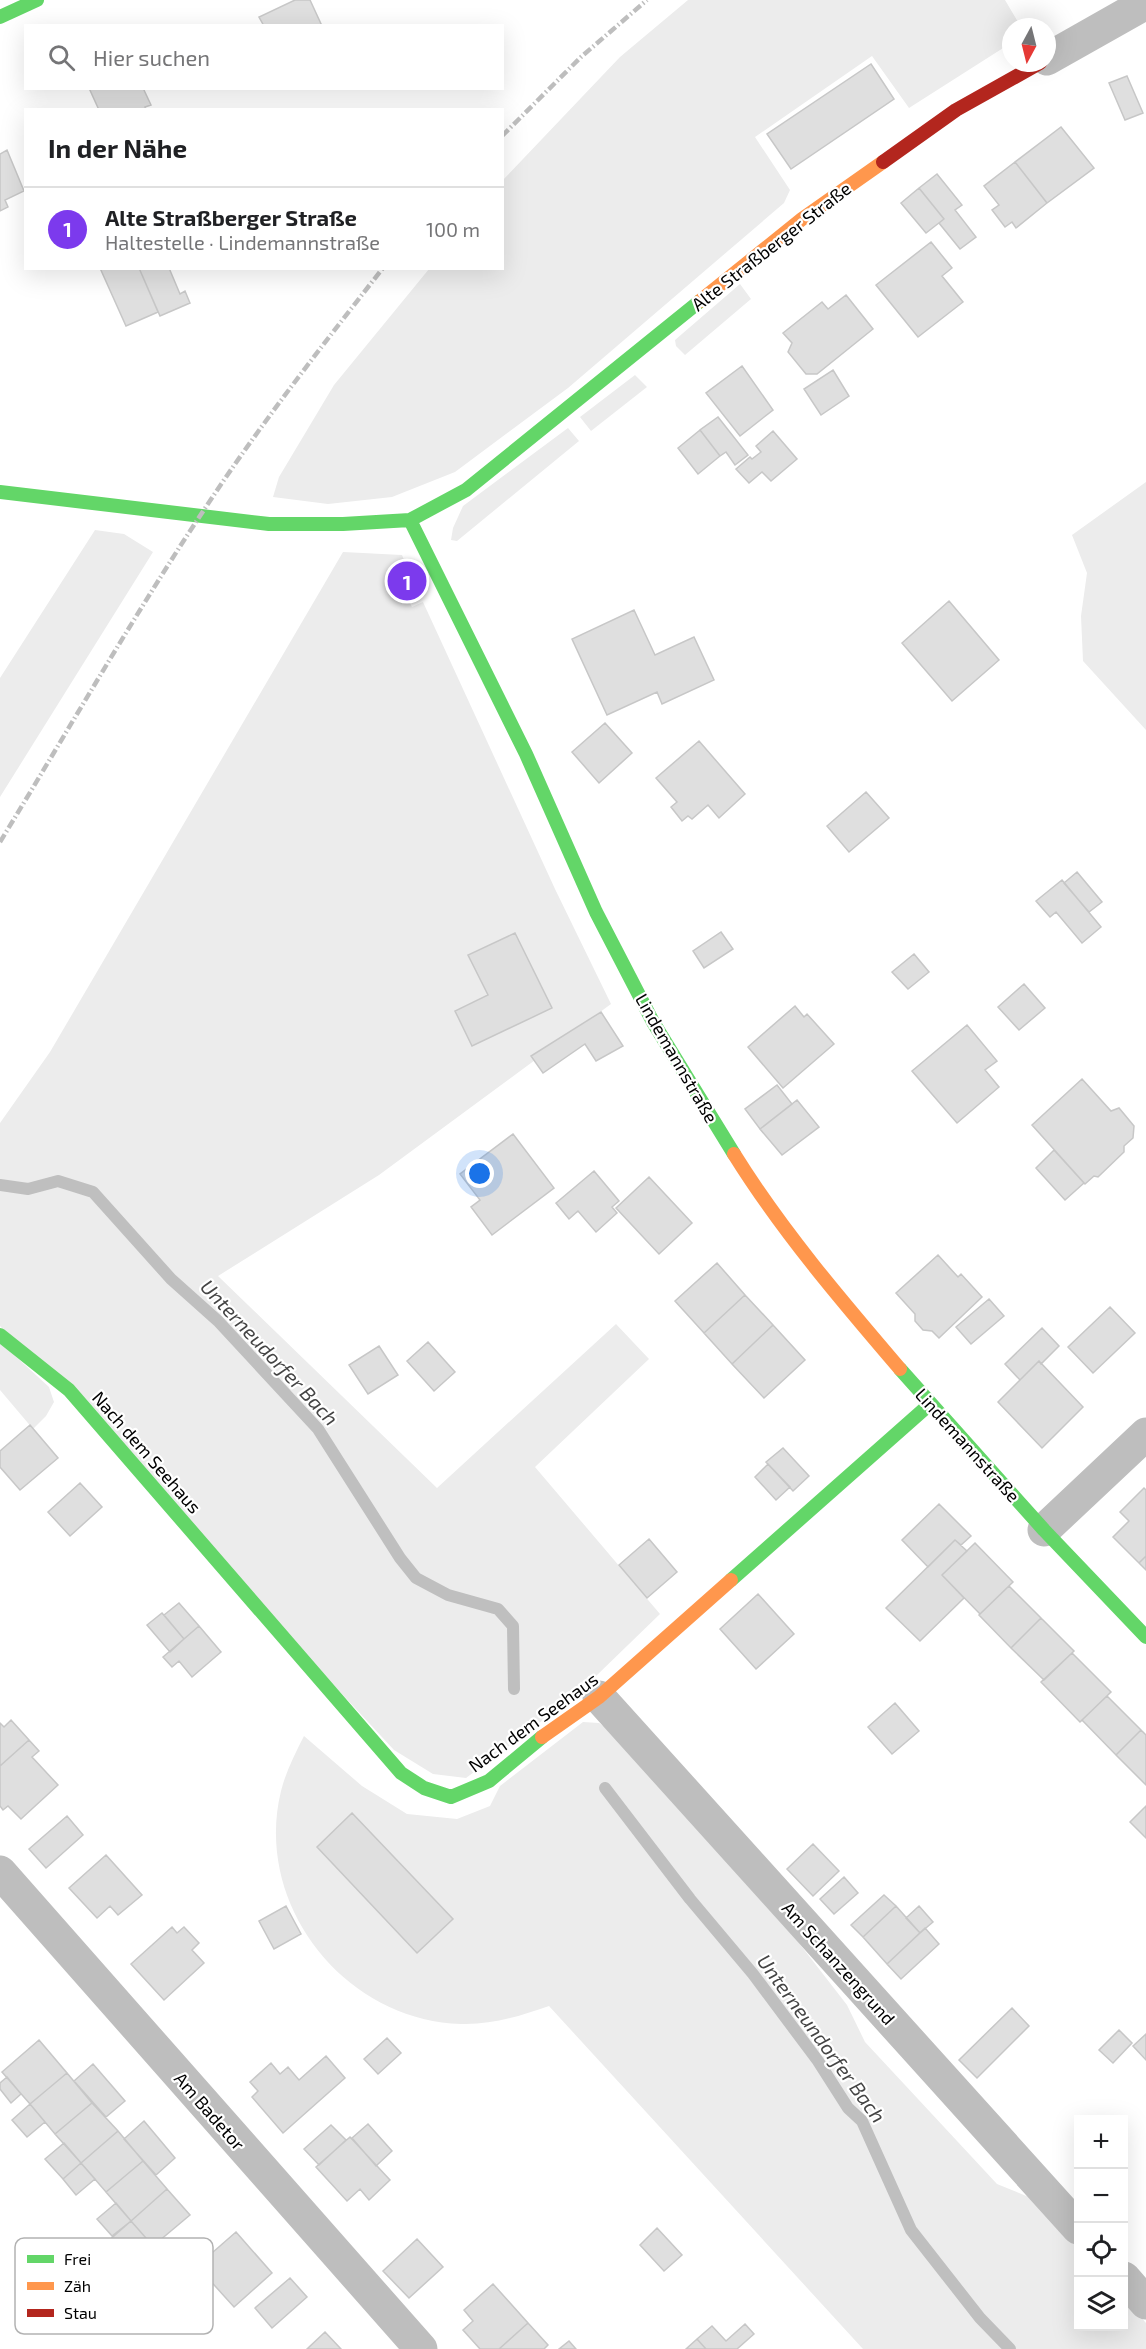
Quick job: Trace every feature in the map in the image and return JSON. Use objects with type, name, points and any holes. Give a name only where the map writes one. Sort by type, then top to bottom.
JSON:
[{"type":"street","points":[[0,17],[37,0]]},
{"type":"street","points":[[1056,54],[1146,3]]},
{"type":"street","name":"Alte Straßberger Straße","points":[[0,492],[269,524],[343,524],[410,520],[466,490],[802,219],[956,110],[1024,72]]},
{"type":"street","name":"Lindemannstraße","points":[[410,520],[526,754],[596,912],[653,1022],[761,1197],[823,1278],[930,1404],[1044,1530],[1146,1637]]},
{"type":"street","name":"Nach dem Seehaus","points":[[0,1335],[69,1390],[401,1773],[424,1788],[451,1797],[489,1781],[550,1730],[599,1697],[930,1404]]},
{"type":"street","points":[[1044,1530],[1146,1434]]},
{"type":"street","name":"Am Schanzengrund","points":[[599,1697],[1074,2224]]},
{"type":"street","name":"Am Badetor","points":[[0,1872],[421,2349]]},
{"type":"street","points":[[1128,2283],[1146,2303]]},
{"type":"shaded area","points":[[688,0],[1005,0],[1016,18],[1002,18],[1002,49],[909,108],[872,56],[755,137],[790,190],[784,203],[568,388],[455,472],[392,497],[328,504],[273,497],[279,477],[334,385],[428,270],[504,270],[504,179],[620,57]]},
{"type":"shaded area","points":[[740,284],[751,299],[685,355],[676,346],[675,340]]},
{"type":"shaded area","points":[[635,375],[647,387],[591,431],[580,417]]},
{"type":"shaded area","points":[[568,428],[579,441],[457,541],[451,540],[453,528],[463,506]]},
{"type":"shaded area","points":[[1146,482],[1146,730],[1083,661],[1081,616],[1087,573],[1072,535]]},
{"type":"shaded area","points":[[95,530],[124,534],[153,552],[0,797],[0,678]]},
{"type":"shaded area","points":[[343,552],[402,555],[406,565],[394,572],[412,607],[423,602],[555,889],[611,1004],[379,1175],[218,1276],[437,1488],[616,1324],[649,1359],[535,1467],[660,1614],[596,1676],[532,1729],[466,1778],[433,1774],[394,1750],[0,1326],[0,1123],[50,1052]]},
{"type":"shaded area","points":[[0,1342],[49,1387],[54,1402],[46,1416],[33,1429],[0,1390]]},
{"type":"shaded area","points":[[583,1722],[599,1723],[637,1750],[785,1925],[847,2005],[865,2042],[997,2184],[1036,2200],[1074,2243],[1074,2331],[1128,2331],[1128,2302],[1146,2323],[1146,2349],[863,2349],[549,2006],[495,2021],[461,2024],[419,2018],[380,2002],[346,1979],[317,1949],[295,1914],[281,1875],[276,1834],[281,1791],[304,1736],[362,1786],[407,1814],[457,1819],[490,1806],[500,1786]]},
{"type":"building","points":[[295,0],[310,0],[321,24],[263,24],[259,17]]},
{"type":"building","points":[[871,64],[894,99],[791,169],[767,134]]},
{"type":"building","points":[[1127,76],[1143,113],[1125,120],[1109,83]]},
{"type":"building","points":[[90,90],[144,90],[151,105],[145,108],[98,108]]},
{"type":"building","points":[[1061,127],[1094,168],[1047,203],[1015,162]]},
{"type":"building","points":[[7,150],[24,191],[5,200],[8,207],[0,211],[0,154]]},
{"type":"building","points":[[1015,162],[1047,203],[1016,228],[1012,222],[1005,227],[992,210],[999,205],[984,186]]},
{"type":"building","points":[[937,174],[962,205],[955,210],[976,237],[960,249],[939,223],[944,219],[919,188]]},
{"type":"building","points":[[919,188],[944,219],[926,233],[901,203]]},
{"type":"building","points":[[931,242],[952,268],[942,276],[963,302],[918,337],[876,285]]},
{"type":"building","points":[[101,270],[140,270],[158,312],[126,326]]},
{"type":"building","points":[[140,270],[170,270],[180,294],[185,291],[190,303],[160,316]]},
{"type":"building","points":[[846,295],[873,329],[817,374],[806,374],[788,352],[792,343],[783,333],[822,302],[828,309]]},
{"type":"building","points":[[742,366],[773,410],[740,436],[706,393]]},
{"type":"building","points":[[833,370],[849,396],[821,415],[804,389]]},
{"type":"building","points":[[718,417],[748,455],[735,465],[726,452],[720,456],[700,430]]},
{"type":"building","points":[[700,430],[720,456],[698,474],[678,448]]},
{"type":"building","points":[[773,431],[797,459],[771,481],[762,472],[749,483],[736,469],[750,457],[752,459],[761,452],[756,446]]},
{"type":"building","points":[[949,601],[999,660],[952,701],[902,643]]},
{"type":"building","points":[[634,610],[655,655],[694,637],[714,680],[662,704],[657,692],[607,715],[572,639]]},
{"type":"building","points":[[605,723],[632,753],[599,783],[572,752]]},
{"type":"building","points":[[699,741],[745,794],[719,818],[708,805],[692,819],[688,816],[682,821],[671,807],[677,802],[656,778]]},
{"type":"building","points":[[866,792],[889,818],[849,852],[827,826]]},
{"type":"building","points":[[1077,872],[1102,902],[1089,912],[1064,883]]},
{"type":"building","points":[[1062,880],[1101,927],[1082,943],[1056,912],[1050,917],[1036,901]]},
{"type":"building","points":[[721,932],[733,949],[704,968],[693,951]]},
{"type":"building","points":[[515,933],[552,1008],[472,1046],[455,1011],[488,995],[468,955]]},
{"type":"building","points":[[914,954],[929,972],[908,989],[892,972]]},
{"type":"building","points":[[1024,984],[1045,1008],[1019,1030],[998,1007]]},
{"type":"building","points":[[795,1006],[804,1017],[807,1014],[834,1044],[783,1088],[748,1047]]},
{"type":"building","points":[[601,1012],[623,1046],[596,1061],[585,1044],[543,1073],[531,1056]]},
{"type":"building","points":[[967,1025],[997,1061],[985,1070],[999,1087],[957,1123],[912,1071]]},
{"type":"building","points":[[1082,1079],[1111,1111],[1119,1108],[1134,1126],[1133,1138],[1124,1146],[1124,1152],[1098,1177],[1094,1176],[1085,1184],[1032,1125]]},
{"type":"building","points":[[777,1085],[792,1104],[760,1129],[745,1109]]},
{"type":"building","points":[[797,1100],[819,1127],[782,1155],[760,1129]]},
{"type":"building","points":[[513,1134],[554,1188],[492,1235],[471,1207],[480,1200],[460,1174]]},
{"type":"building","points":[[1054,1150],[1084,1183],[1065,1200],[1036,1168]]},
{"type":"building","points":[[594,1171],[619,1201],[612,1207],[617,1213],[596,1232],[578,1211],[569,1219],[556,1203]]},
{"type":"building","points":[[649,1177],[692,1223],[659,1254],[616,1208]]},
{"type":"building","points":[[938,1255],[958,1277],[961,1274],[982,1297],[939,1338],[932,1331],[923,1330],[915,1321],[915,1314],[896,1293]]},
{"type":"building","points":[[717,1263],[745,1295],[704,1333],[675,1301]]},
{"type":"building","points":[[745,1295],[773,1325],[732,1364],[704,1333]]},
{"type":"building","points":[[989,1299],[1004,1316],[971,1344],[956,1327]]},
{"type":"building","points":[[1110,1307],[1135,1333],[1093,1373],[1068,1347]]},
{"type":"building","points":[[773,1325],[805,1360],[764,1398],[732,1364]]},
{"type":"building","points":[[1042,1328],[1059,1346],[1041,1364],[1039,1361],[1020,1380],[1005,1364]]},
{"type":"building","points":[[428,1342],[455,1372],[434,1391],[407,1361]]},
{"type":"building","points":[[379,1346],[398,1375],[368,1394],[349,1365]]},
{"type":"building","points":[[1039,1361],[1083,1407],[1042,1448],[998,1402]]},
{"type":"building","points":[[30,1425],[58,1458],[20,1490],[0,1467],[0,1451]]},
{"type":"building","points":[[783,1448],[809,1476],[793,1491],[766,1462]]},
{"type":"building","points":[[768,1464],[790,1487],[776,1500],[755,1477]]},
{"type":"building","points":[[80,1483],[102,1507],[70,1536],[48,1512]]},
{"type":"building","points":[[1144,1488],[1146,1490],[1146,1556],[1139,1563],[1113,1537],[1129,1521],[1120,1512]]},
{"type":"building","points":[[939,1504],[971,1536],[961,1545],[955,1540],[928,1567],[902,1540]]},
{"type":"building","points":[[649,1539],[677,1572],[647,1598],[619,1565]]},
{"type":"building","points":[[955,1540],[967,1551],[942,1575],[964,1598],[920,1641],[886,1608]]},
{"type":"building","points":[[975,1543],[1013,1582],[980,1614],[942,1575]]},
{"type":"building","points":[[1146,1556],[1146,1570],[1139,1563]]},
{"type":"building","points":[[1009,1586],[1041,1618],[1011,1648],[979,1615]]},
{"type":"building","points":[[758,1594],[794,1634],[756,1669],[720,1629]]},
{"type":"building","points":[[179,1603],[199,1626],[184,1639],[164,1615]]},
{"type":"building","points":[[162,1613],[184,1639],[170,1652],[147,1625]]},
{"type":"building","points":[[1041,1618],[1074,1651],[1044,1680],[1011,1648]]},
{"type":"building","points":[[199,1626],[221,1652],[192,1677],[179,1661],[172,1667],[163,1657]]},
{"type":"building","points":[[1072,1653],[1111,1692],[1080,1722],[1041,1682]]},
{"type":"building","points":[[1107,1696],[1141,1730],[1116,1755],[1082,1720]]},
{"type":"building","points":[[895,1703],[919,1731],[892,1754],[868,1727]]},
{"type":"building","points":[[11,1720],[29,1740],[0,1766],[0,1723],[4,1727]]},
{"type":"building","points":[[1141,1730],[1146,1735],[1146,1785],[1116,1755]]},
{"type":"building","points":[[29,1740],[39,1751],[32,1757],[58,1785],[21,1819],[8,1806],[3,1810],[0,1806],[0,1766]]},
{"type":"building","points":[[1146,1806],[1146,1838],[1130,1822]]},
{"type":"building","points":[[352,1813],[453,1919],[417,1953],[317,1847]]},
{"type":"building","points":[[67,1816],[83,1835],[46,1868],[29,1849]]},
{"type":"building","points":[[813,1844],[839,1871],[813,1896],[787,1869]]},
{"type":"building","points":[[106,1855],[142,1895],[118,1915],[110,1906],[97,1918],[69,1888]]},
{"type":"building","points":[[844,1877],[858,1893],[834,1914],[820,1899]]},
{"type":"building","points":[[884,1895],[896,1906],[863,1937],[851,1925]]},
{"type":"building","points":[[286,1906],[301,1934],[274,1949],[259,1921]]},
{"type":"building","points":[[896,1906],[920,1933],[887,1964],[863,1937]]},
{"type":"building","points":[[919,1906],[933,1922],[920,1933],[906,1918]]},
{"type":"building","points":[[172,1927],[177,1933],[184,1927],[199,1943],[192,1950],[204,1963],[164,2000],[131,1964]]},
{"type":"building","points":[[925,1928],[939,1944],[901,1979],[887,1964]]},
{"type":"building","points":[[1012,2008],[1029,2026],[977,2078],[959,2060]]},
{"type":"building","points":[[1119,2030],[1132,2043],[1113,2063],[1099,2050]]},
{"type":"building","points":[[1146,2034],[1146,2060],[1133,2046]]},
{"type":"building","points":[[387,2038],[401,2053],[378,2074],[364,2059]]},
{"type":"building","points":[[39,2040],[67,2073],[30,2104],[2,2072]]},
{"type":"building","points":[[326,2056],[345,2078],[283,2133],[252,2097],[258,2091],[250,2082],[271,2063],[280,2074],[288,2067],[299,2080]]},
{"type":"building","points":[[93,2064],[125,2101],[106,2117],[74,2081]]},
{"type":"building","points":[[67,2073],[92,2103],[55,2134],[30,2104]]},
{"type":"building","points":[[7,2077],[21,2094],[11,2103],[0,2089],[0,2083]]},
{"type":"building","points":[[92,2103],[118,2131],[81,2163],[55,2134]]},
{"type":"building","points":[[30,2104],[45,2122],[27,2137],[12,2120]]},
{"type":"building","points":[[144,2121],[175,2158],[156,2175],[124,2139]]},
{"type":"building","points":[[368,2124],[392,2151],[376,2166],[352,2138]]},
{"type":"building","points":[[331,2125],[346,2140],[319,2165],[304,2149]]},
{"type":"building","points":[[118,2131],[143,2161],[106,2192],[81,2163]]},
{"type":"building","points":[[350,2137],[390,2180],[369,2200],[360,2189],[347,2201],[316,2167]]},
{"type":"building","points":[[64,2143],[81,2163],[63,2179],[45,2159]]},
{"type":"building","points":[[143,2161],[167,2189],[131,2221],[106,2192]]},
{"type":"building","points":[[81,2163],[95,2179],[76,2195],[63,2179]]},
{"type":"building","points":[[167,2189],[190,2215],[163,2238],[146,2238],[131,2221]]},
{"type":"building","points":[[116,2203],[131,2221],[112,2236],[97,2219]]},
{"type":"building","points":[[131,2221],[146,2238],[112,2238]]},
{"type":"building","points":[[657,2228],[682,2255],[664,2271],[640,2245]]},
{"type":"building","points":[[236,2232],[272,2273],[234,2307],[213,2284],[213,2252]]},
{"type":"building","points":[[417,2239],[443,2267],[409,2298],[383,2271]]},
{"type":"building","points":[[290,2278],[307,2297],[272,2328],[255,2308]]},
{"type":"building","points":[[493,2284],[528,2323],[499,2349],[480,2349],[463,2330],[473,2321],[464,2310]]},
{"type":"building","points":[[528,2323],[548,2345],[544,2349],[499,2349]]},
{"type":"building","points":[[745,2324],[754,2334],[737,2349],[706,2349],[697,2339],[712,2326],[726,2341]]},
{"type":"building","points":[[325,2332],[341,2349],[307,2349]]},
{"type":"building","points":[[697,2339],[706,2349],[686,2349]]},
{"type":"building","points":[[569,2341],[576,2349],[559,2349]]},
{"type":"waterway","name":"Unterneudorfer Bach","points":[[0,1185],[28,1189],[58,1181],[93,1192],[171,1279],[218,1321],[318,1429],[400,1558],[416,1578],[448,1595],[498,1609],[513,1626],[514,1689]]},
{"type":"waterway","name":"Unterneundorfer Bach","points":[[605,1788],[690,1899],[753,1974],[818,2061],[848,2108],[862,2121],[911,2230],[980,2318],[1010,2349]]},
{"type":"railway","points":[[504,134],[581,57],[647,0]]},
{"type":"railway","points":[[0,842],[144,604],[204,510],[271,414],[381,270]]},
{"type":"traffic: fast","points":[[0,17],[37,0]]},
{"type":"traffic: fast","points":[[0,492],[269,524],[343,524],[410,520],[466,490],[700,301]]},
{"type":"traffic: fast","points":[[410,520],[526,754],[596,912],[653,1022],[734,1154]]},
{"type":"traffic: fast","points":[[0,1335],[69,1390],[401,1773],[424,1788],[451,1797],[489,1781],[542,1737]]},
{"type":"traffic: fast","points":[[900,1369],[1044,1530],[1146,1637]]},
{"type":"traffic: fast","points":[[731,1580],[930,1404]]},
{"type":"traffic: slow","points":[[700,301],[802,219],[883,162]]},
{"type":"traffic: slow","points":[[734,1154],[792,1238],[900,1369]]},
{"type":"traffic: slow","points":[[542,1737],[599,1697],[731,1580]]},
{"type":"traffic: jam","points":[[883,162],[956,110],[1024,72]]},
{"type":"place","name":"Alte Straßberger Straße","points":[[407,581]]}]
